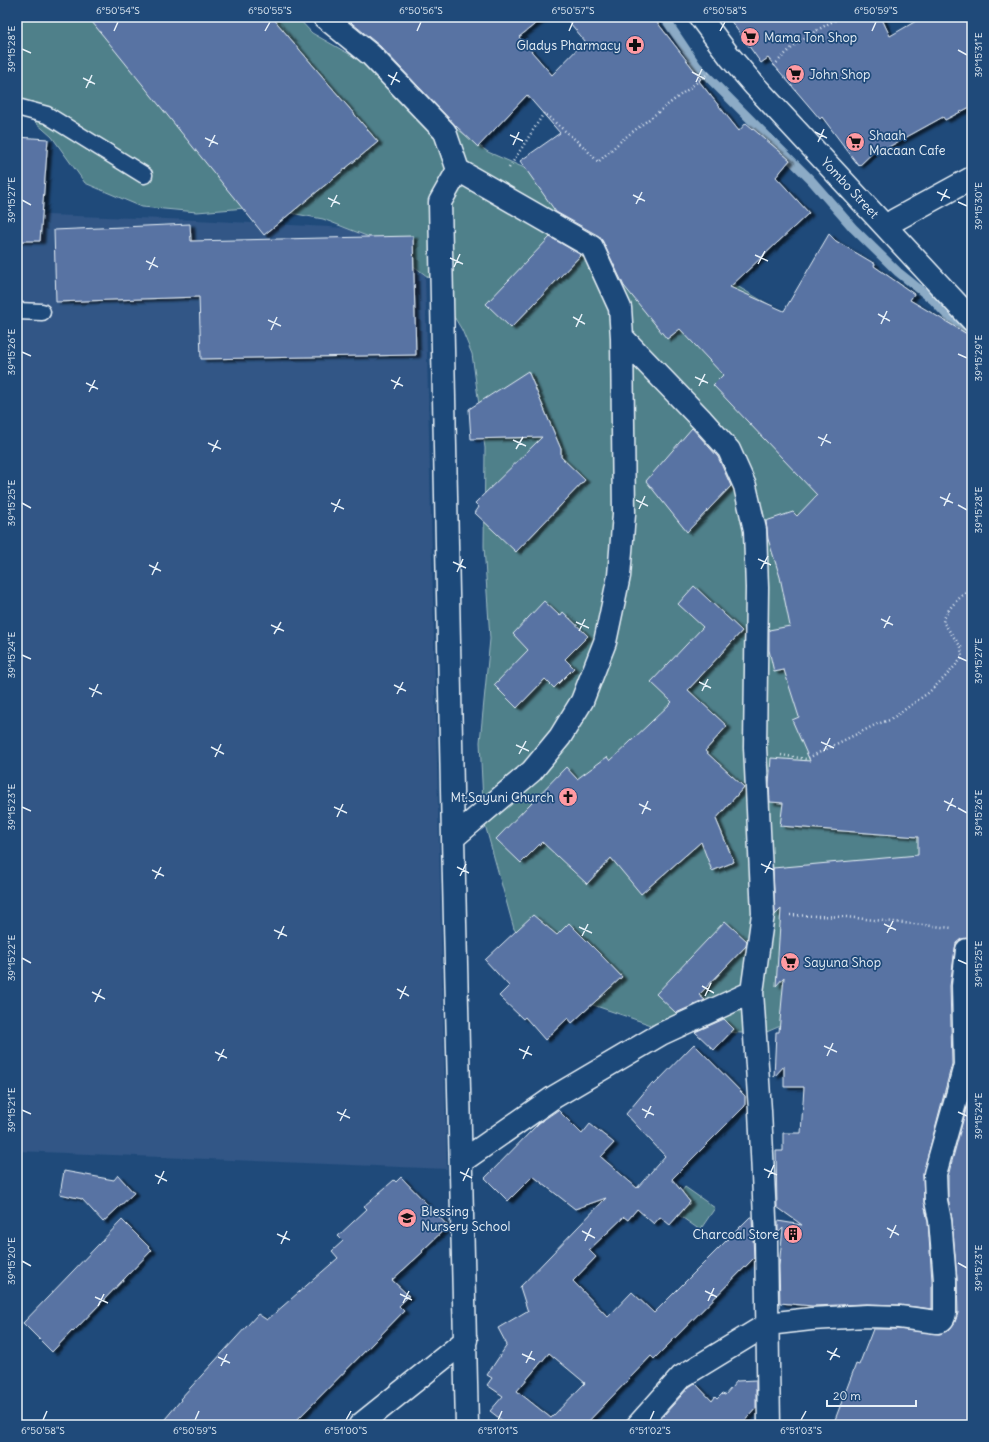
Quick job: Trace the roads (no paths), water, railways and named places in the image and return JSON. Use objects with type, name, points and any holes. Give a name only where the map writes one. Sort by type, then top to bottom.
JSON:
[{"type":"street","points":[[324,17],[371,55],[445,132],[458,170],[592,247],[620,308],[622,337],[624,514],[618,576],[605,642],[582,701],[560,737],[532,771],[453,838]]},
{"type":"street","name":"Yombo Street","points":[[700,17],[730,57],[755,86],[972,320]]},
{"type":"street","points":[[458,170],[440,202],[467,1425]]},
{"type":"street","points":[[886,227],[895,220],[972,178]]},
{"type":"street","points":[[622,337],[729,450],[745,486],[754,530],[757,588],[755,747],[763,914],[752,992],[760,1111],[766,1239],[769,1425]]},
{"type":"street","points":[[638,1425],[681,1377],[768,1324],[811,1319],[867,1316],[899,1317],[937,1322],[944,1317],[945,1280],[940,1220],[936,1201],[935,1174],[965,1065],[964,986],[970,950]]},
{"type":"street","points":[[461,1162],[554,1097],[661,1034],[752,992]]},
{"type":"street","points":[[360,1425],[466,1340]]},
{"type":"lane","points":[[17,107],[47,115],[144,175]]},
{"type":"lane","points":[[17,311],[42,312]]},
{"type":"waterway","points":[[664,17],[697,66],[811,180],[853,228],[898,272],[933,300],[972,343]]},
{"type":"place","name":"Mama Ton Shop","points":[[750,37]]},
{"type":"place","name":"Gladys Pharmacy","points":[[635,45]]},
{"type":"place","name":"John Shop","points":[[795,74]]},
{"type":"place","name":"Shaah Macaan Cafe","points":[[855,142]]},
{"type":"place","name":"Mt.Sayuni Church","points":[[568,797]]},
{"type":"place","name":"Sayuna Shop","points":[[790,962]]},
{"type":"place","name":"Blessing Nursery School","points":[[407,1218]]},
{"type":"place","name":"Charcoal Store","points":[[793,1234]]}]
